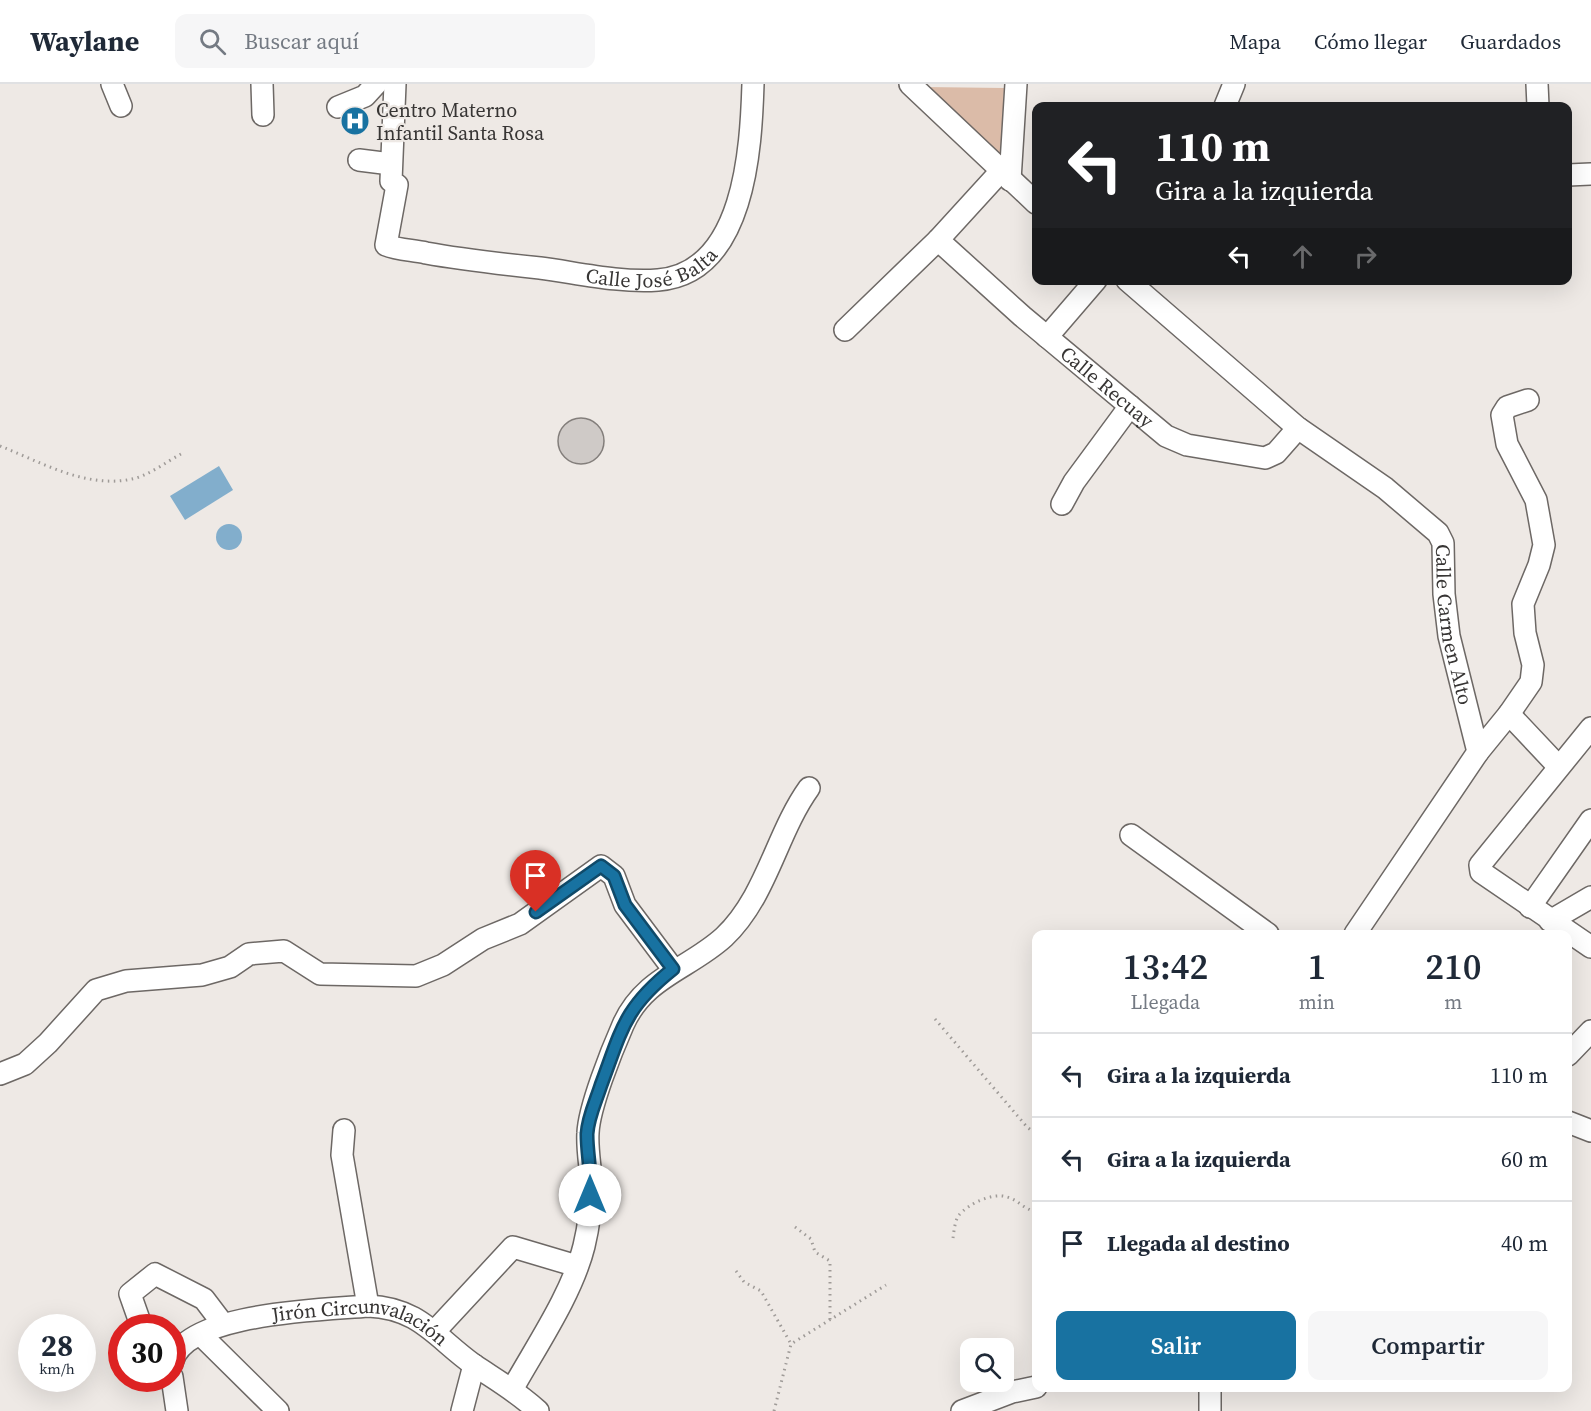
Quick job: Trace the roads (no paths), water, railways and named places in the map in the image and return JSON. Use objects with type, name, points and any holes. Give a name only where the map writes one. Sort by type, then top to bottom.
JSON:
[{"type":"street","points":[[112,84],[121,106]]},
{"type":"street","points":[[262,84],[263,115]]},
{"type":"street","points":[[338,107],[365,96],[376,84]]},
{"type":"street","points":[[359,160],[391,164],[395,84]]},
{"type":"street","name":"Calle José Balta","points":[[391,164],[391,181],[397,185],[386,244],[485,262],[660,280],[688,270],[710,254],[729,228],[743,190],[751,128],[753,84]]},
{"type":"street","points":[[910,84],[1032,199]]},
{"type":"street","points":[[845,330],[1006,176],[1016,84]]},
{"type":"street","points":[[1227,102],[1234,84]]},
{"type":"street","points":[[1537,84],[1538,102]]},
{"type":"street","points":[[1572,175],[1591,174]]},
{"type":"street","name":"Calle Recuay","points":[[938,240],[1047,337],[1166,436],[1187,445],[1264,458],[1276,453],[1298,428]]},
{"type":"street","points":[[1047,337],[1092,285]]},
{"type":"street","name":"Calle Carmen Alto","points":[[1133,285],[1298,428],[1384,488],[1438,533],[1443,543],[1444,594],[1449,636],[1478,752]]},
{"type":"street","points":[[1358,930],[1478,752],[1531,682],[1533,665],[1525,633],[1522,604],[1539,565],[1544,545],[1536,500],[1508,444],[1502,416],[1507,406],[1528,400]]},
{"type":"street","points":[[1062,504],[1074,482],[1130,406]]},
{"type":"street","points":[[1509,714],[1558,766]]},
{"type":"street","points":[[1564,930],[1481,872],[1480,865],[1591,728]]},
{"type":"street","points":[[513,1388],[577,1266],[589,1220],[591,1181],[587,1134],[594,1105],[624,1022],[648,989],[673,969],[713,946],[742,916],[764,880],[790,821],[809,788]]},
{"type":"street","points":[[1530,907],[1591,820]]},
{"type":"street","points":[[1131,834],[1263,930]]},
{"type":"street","points":[[0,1074],[25,1064],[48,1043],[96,990],[126,981],[202,975],[230,967],[249,954],[284,951],[320,974],[416,976],[443,965],[483,939],[520,924],[601,866],[614,876],[625,905],[673,969]]},
{"type":"street","points":[[1550,921],[1591,897]]},
{"type":"street","points":[[1572,935],[1591,947]]},
{"type":"street","points":[[1572,1051],[1591,1031]]},
{"type":"street","points":[[1572,1124],[1591,1131]]},
{"type":"street","points":[[344,1130],[342,1155],[368,1306]]},
{"type":"street","points":[[435,1331],[513,1247],[577,1266]]},
{"type":"street","points":[[137,1314],[130,1294],[155,1274],[204,1299],[223,1324]]},
{"type":"street","name":"Jirón Circunvalación","points":[[186,1346],[223,1324],[242,1318],[368,1306],[398,1309],[435,1331],[474,1365],[513,1388],[538,1411]]},
{"type":"street","points":[[201,1335],[278,1411]]},
{"type":"street","points":[[462,1411],[474,1365]]},
{"type":"street","points":[[962,1411],[1012,1392],[1032,1388]]},
{"type":"street","points":[[174,1392],[177,1411]]},
{"type":"street","points":[[1210,1392],[1210,1411]]},
{"type":"water","points":[[219,466],[233,490],[185,520],[170,496]]},
{"type":"water","points":[[229,524],[238,528],[242,537],[238,546],[229,550],[220,546],[216,537],[220,528]]},
{"type":"place","name":"Centro Materno Infantil Santa Rosa","points":[[355,121]]}]
